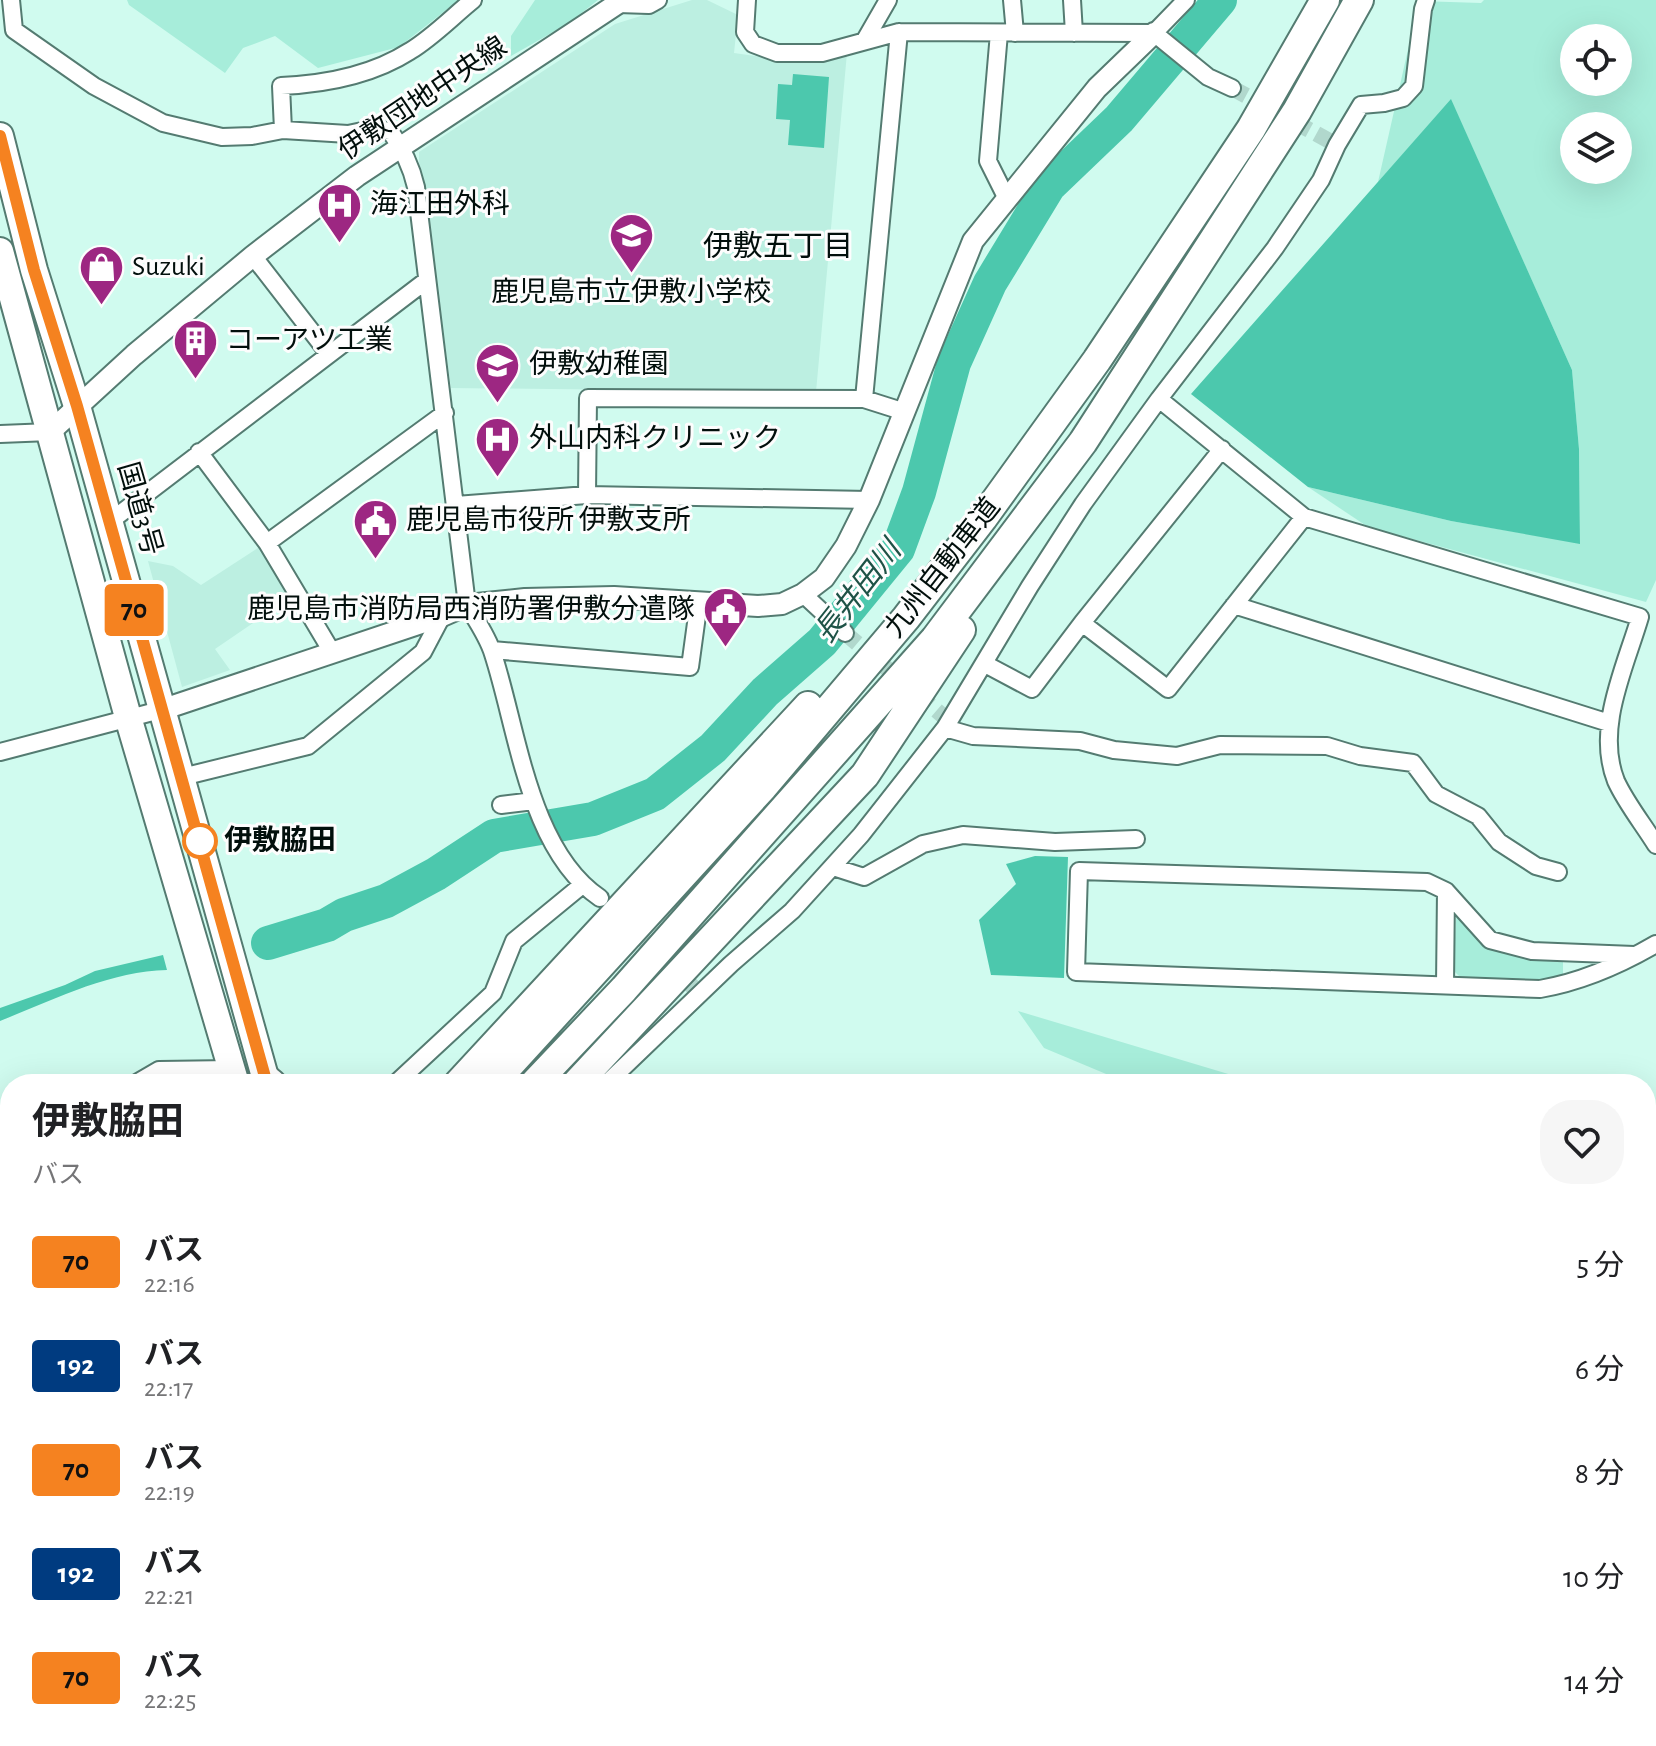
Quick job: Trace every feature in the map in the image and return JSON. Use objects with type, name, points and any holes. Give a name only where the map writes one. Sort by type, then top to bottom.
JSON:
[{"type":"highway","name":"九州自動車道","points":[[501,1074],[763,787],[906,618],[983,518],[1097,360],[1251,129],[1325,0]]},
{"type":"highway","name":"九州自動車道","points":[[543,1074],[624,989],[935,639],[1083,442],[1297,111],[1359,0]]},
{"type":"highway","name":"国道3号","points":[[0,136],[34,270],[77,406],[108,523],[269,1074]]},
{"type":"highway","points":[[0,251],[128,717],[233,1074]]},
{"type":"highway","points":[[585,1074],[865,775],[1083,442]]},
{"type":"highway","points":[[467,1074],[983,518]]},
{"type":"street","points":[[11,0],[14,30],[94,86],[163,123],[222,137],[252,136],[283,130],[348,134],[372,129],[390,131],[401,145],[416,187],[467,605],[492,650],[534,801],[549,839],[581,886],[600,898]]},
{"type":"street","points":[[283,130],[281,86],[342,80],[395,59],[412,50],[473,0]]},
{"type":"street","points":[[620,2],[649,5],[658,0]]},
{"type":"street","points":[[747,0],[745,32],[753,44],[777,53],[822,53],[899,32],[1158,35],[1208,77],[1232,88]]},
{"type":"street","points":[[865,40],[888,0]]},
{"type":"street","points":[[1007,199],[988,161],[1012,0]]},
{"type":"street","points":[[1072,0],[1074,33]]},
{"type":"street","points":[[0,752],[164,709],[467,605],[525,599],[599,597],[758,606],[810,600],[846,546],[869,500],[973,241],[1097,88],[1158,35],[1186,0]]},
{"type":"street","points":[[616,1074],[697,991],[792,911],[861,835],[945,728],[1037,574],[1159,399],[1275,248],[1321,180],[1361,105],[1403,98],[1414,86],[1426,0]]},
{"type":"street","name":"伊敷団地中央線","points":[[50,432],[134,355],[253,256],[366,169],[620,2]]},
{"type":"street","points":[[864,399],[899,32]]},
{"type":"street","points":[[253,256],[329,354]]},
{"type":"street","points":[[108,523],[427,280]]},
{"type":"street","points":[[587,495],[588,398],[864,399],[905,412]]},
{"type":"street","points":[[1159,399],[1304,517],[1640,617],[1609,723],[1610,758],[1616,781],[1656,845]]},
{"type":"street","points":[[267,543],[445,413]]},
{"type":"street","points":[[0,434],[50,432]]},
{"type":"street","points":[[985,664],[1032,689],[1222,449]]},
{"type":"street","points":[[199,452],[267,543],[332,652]]},
{"type":"street","points":[[456,505],[587,495],[869,500]]},
{"type":"street","points":[[1082,623],[1168,689],[1304,517]]},
{"type":"street","points":[[810,600],[844,632]]},
{"type":"street","points":[[492,650],[690,667],[699,601]]},
{"type":"street","points":[[1234,605],[1609,723]]},
{"type":"street","points":[[182,777],[308,746],[423,652],[442,616]]},
{"type":"street","points":[[945,728],[973,736],[1080,741],[1114,750],[1177,756],[1220,745],[1327,746],[1360,756],[1413,763],[1436,794],[1478,816],[1499,842],[1536,866],[1558,872]]},
{"type":"street","points":[[501,805],[534,801]]},
{"type":"street","points":[[833,867],[864,877],[923,844],[963,835],[1055,842],[1136,839]]},
{"type":"street","points":[[1638,955],[1532,951],[1490,940],[1446,891],[1427,882],[1079,871],[1076,972],[1540,989],[1572,983],[1638,955],[1656,944]]},
{"type":"street","points":[[406,1074],[493,993],[514,941],[581,886]]},
{"type":"street","points":[[1445,985],[1446,891]]},
{"type":"street","points":[[152,1074],[159,1070],[209,1074]]},
{"type":"shaded area","points":[[127,0],[459,0],[399,47],[318,68],[275,36],[243,48],[225,73],[129,5]]},
{"type":"shaded area","points":[[535,0],[598,0],[569,23],[511,56],[511,36]]},
{"type":"shaded area","name":"鹿児島市立伊敷小学校","points":[[692,0],[707,0],[738,15],[734,53],[776,59],[847,53],[816,392],[451,388],[419,152],[615,24]]},
{"type":"shaded area","points":[[1656,0],[1656,580],[1646,602],[1368,527],[1308,487],[1451,521],[1580,543],[1579,449],[1572,370],[1451,100],[1378,182],[1419,1]]},
{"type":"shaded area","points":[[793,74],[829,77],[824,148],[788,145],[790,120],[776,119],[778,84],[792,85]]},
{"type":"shaded area","points":[[1451,99],[1572,370],[1579,449],[1580,544],[1451,521],[1308,487],[1191,394]]},
{"type":"shaded area","points":[[261,546],[291,597],[215,649],[230,670],[182,687],[148,561],[173,566],[201,585]]},
{"type":"shaded area","points":[[1035,856],[1068,857],[1064,978],[991,975],[979,920],[1016,884],[1006,864]]},
{"type":"shaded area","points":[[1457,905],[1490,943],[1563,958],[1563,976],[1540,980],[1462,979],[1453,970]]},
{"type":"shaded area","points":[[163,955],[167,970],[103,981],[0,1021],[0,1008],[95,971]]},
{"type":"shaded area","points":[[1018,1011],[1228,1074],[1106,1074],[1044,1048]]},
{"type":"waterway","name":"長井田川","points":[[268,943],[327,925],[344,915],[386,901],[436,874],[494,836],[593,819],[655,794],[713,748],[765,692],[822,642],[898,549],[919,492],[954,363],[990,283],[1049,186],[1119,119],[1220,0]]},
{"type":"tunnel","points":[[1232,88],[1337,145]]},
{"type":"tunnel","points":[[845,633],[949,721]]},
{"type":"tunnel","points":[[600,898],[693,987]]},
{"type":"bus line","name":"70","points":[[0,136],[34,270],[77,406],[108,523],[164,709],[264,1074]]},
{"type":"place","name":"海江田外科","points":[[339,244]]},
{"type":"place","name":"鹿児島市立伊敷小学校","points":[[631,275]]},
{"type":"place","name":"Suzuki","points":[[101,306]]},
{"type":"place","name":"コーアツ工業","points":[[195,380]]},
{"type":"place","name":"伊敷幼稚園","points":[[498,404]]},
{"type":"place","name":"外山内科クリニック","points":[[498,478]]},
{"type":"place","name":"鹿児島市役所 伊敷支所","points":[[375,560]]},
{"type":"place","name":"鹿児島市消防局西消防署伊敷分遣隊","points":[[726,649]]},
{"type":"place","name":"伊敷脇田","points":[[200,841]]},
{"type":"district","name":"伊敷五丁目","points":[[778,247]]}]
